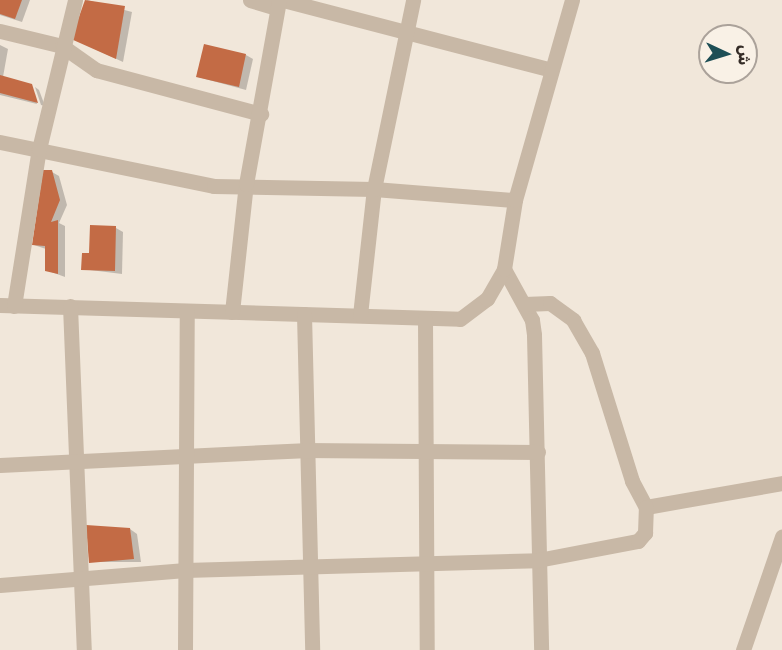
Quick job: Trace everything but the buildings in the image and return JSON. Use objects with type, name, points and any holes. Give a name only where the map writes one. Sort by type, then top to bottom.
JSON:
[{"type":"street","points":[[75,0],[39,148],[7,305],[360,315],[425,319],[460,319],[478,308],[504,269],[515,200],[572,0]]},
{"type":"street","points":[[250,0],[280,3],[551,70]]},
{"type":"street","points":[[360,315],[374,189],[413,0]]},
{"type":"street","points":[[232,312],[246,184],[261,114],[280,3]]},
{"type":"street","points":[[0,31],[62,46],[96,70],[261,114]]},
{"type":"street","points":[[0,142],[39,148],[134,174],[214,186],[246,184],[374,189],[515,200]]},
{"type":"street","points":[[504,269],[524,304],[534,335],[541,650]]},
{"type":"street","points":[[0,585],[185,570],[538,560],[638,541],[645,533],[646,507],[632,481],[592,353],[573,320],[550,303],[524,304]]},
{"type":"street","points":[[70,306],[73,463],[82,579],[84,650]]},
{"type":"street","points":[[185,650],[183,457],[187,311]]},
{"type":"street","points":[[304,315],[304,450],[312,650]]},
{"type":"street","points":[[425,319],[424,454],[427,650]]},
{"type":"street","points":[[0,465],[304,450],[424,454],[538,452]]},
{"type":"street","points":[[646,507],[782,483]]},
{"type":"street","points":[[743,650],[782,537]]}]
